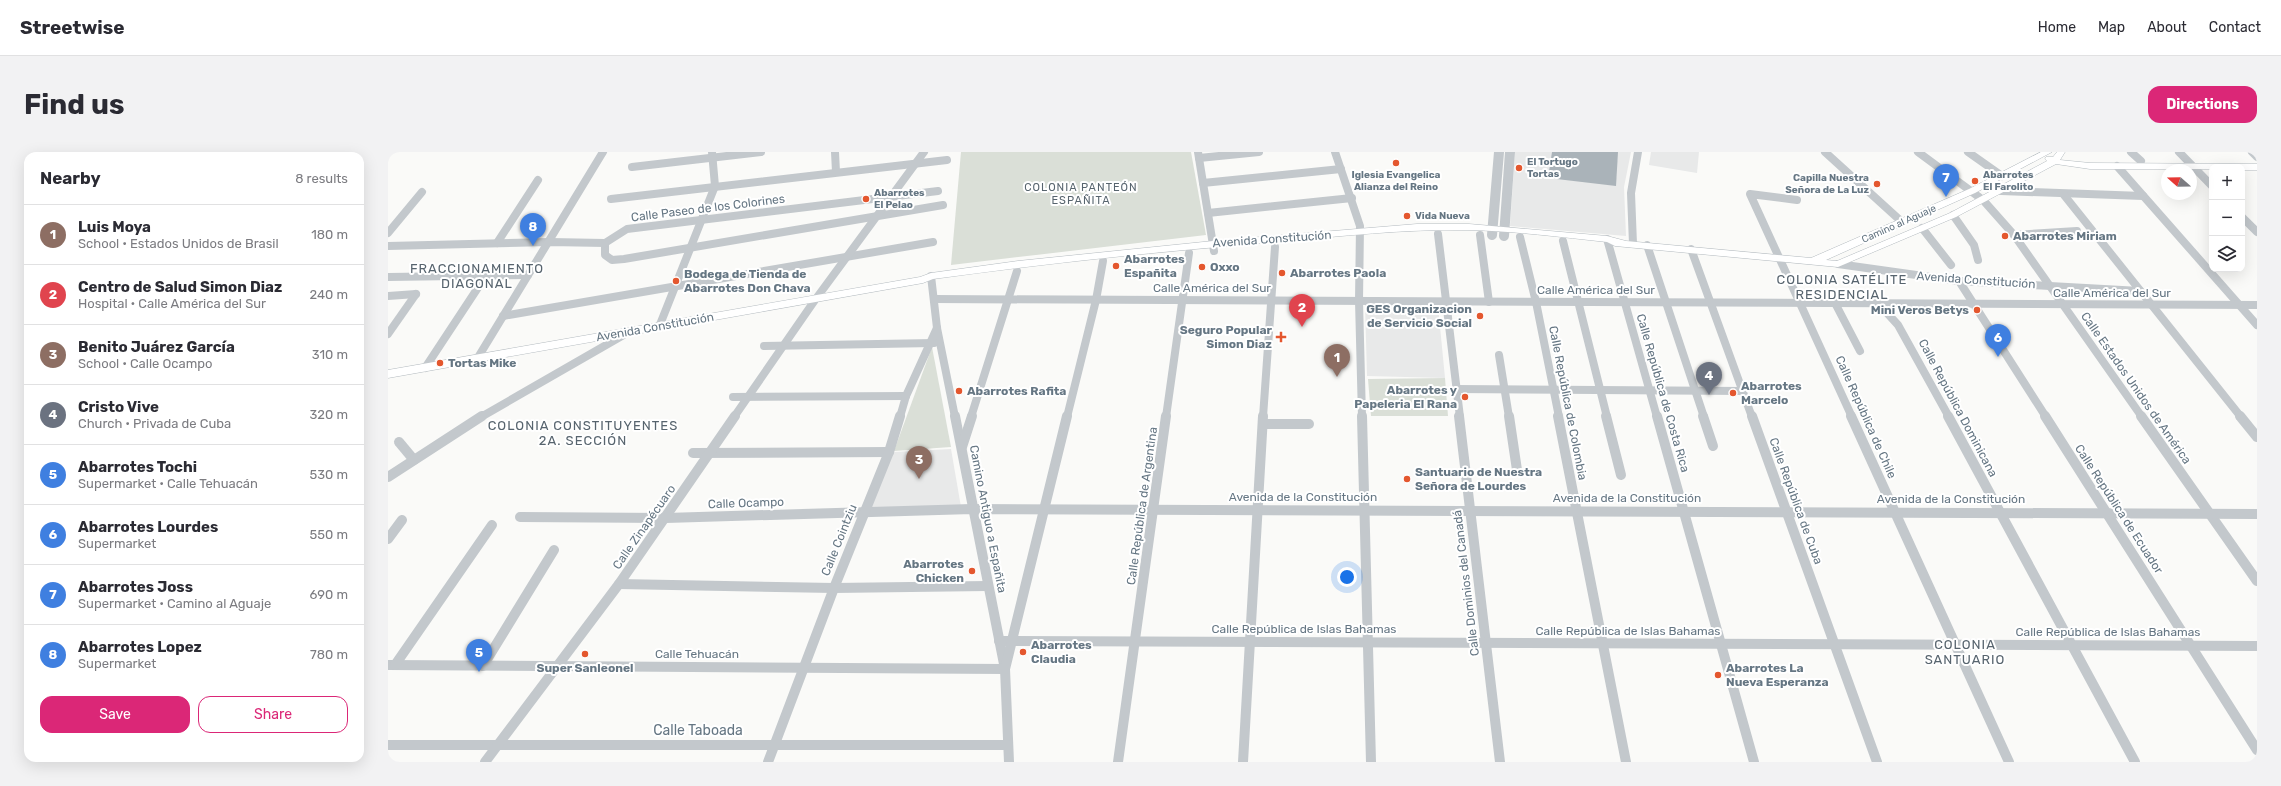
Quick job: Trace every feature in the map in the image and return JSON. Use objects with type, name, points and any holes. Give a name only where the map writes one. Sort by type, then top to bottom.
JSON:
[{"type":"main road","name":"Camino al Aguaje","points":[[1813,262],[1972,191],[2044,153]]},
{"type":"main road","points":[[2044,153],[2084,165],[2161,165]]},
{"type":"main road","name":"Camino al Aguaje","points":[[1838,264],[1953,215],[2001,191],[2058,157]]},
{"type":"main road","points":[[2058,157],[2190,164],[2257,160]]},
{"type":"main road","points":[[2197,164],[2257,167]]},
{"type":"main road","name":"Avenida Constitución","points":[[928,279],[1190,253],[1214,248],[1275,247],[1423,227],[1607,241],[1838,264]]},
{"type":"main road","name":"Avenida Constitución","points":[[388,374],[1018,264],[1359,236],[1480,234],[1492,232]]},
{"type":"main road","name":"Avenida Constitución","points":[[1504,233],[1520,237],[1563,241],[1607,241]]},
{"type":"street","points":[[477,359],[604,152]]},
{"type":"street","points":[[632,167],[712,155],[761,152]]},
{"type":"street","points":[[835,152],[836,172]]},
{"type":"street","name":"Calle Zinapécuaro","points":[[485,762],[619,584],[666,518],[814,300],[924,152]]},
{"type":"street","points":[[1214,248],[1198,155],[1259,152]]},
{"type":"street","points":[[1335,152],[1352,198],[1359,236],[1359,301],[1371,762]]},
{"type":"street","points":[[1492,232],[1499,152]]},
{"type":"street","points":[[1504,233],[1510,152]]},
{"type":"street","points":[[1633,244],[1631,193],[1638,152]]},
{"type":"street","points":[[1825,152],[1872,193],[1902,222]]},
{"type":"street","name":"Calle Estados Unidos de América","points":[[1918,152],[1983,200],[2014,235],[2257,581]]},
{"type":"street","points":[[1968,152],[2002,176]]},
{"type":"street","points":[[2131,152],[2141,161]]},
{"type":"street","points":[[2178,152],[2190,164]]},
{"type":"street","points":[[2252,152],[2257,157]]},
{"type":"street","points":[[659,327],[703,219],[714,186],[712,155]]},
{"type":"street","points":[[611,199],[947,160]]},
{"type":"street","points":[[2117,166],[2257,325]]},
{"type":"street","points":[[1203,183],[1342,169]]},
{"type":"street","points":[[2197,171],[2209,183]]},
{"type":"street","points":[[497,243],[538,180]]},
{"type":"street","name":"Calle Paseo de los Colorines","points":[[605,243],[627,229],[938,191]]},
{"type":"street","points":[[2001,191],[2064,195],[2143,196]]},
{"type":"street","points":[[388,233],[422,192]]},
{"type":"street","name":"Calle República de Chile","points":[[1797,200],[1750,194],[1778,259],[1800,303],[2009,762]]},
{"type":"street","points":[[2064,195],[2257,437]]},
{"type":"street","points":[[1208,213],[1352,198]]},
{"type":"street","points":[[388,246],[550,242],[605,243],[605,255],[612,260],[943,205]]},
{"type":"street","points":[[1953,215],[1974,246],[1978,260]]},
{"type":"street","points":[[2245,220],[2257,232]]},
{"type":"street","points":[[1922,228],[1951,265]]},
{"type":"street","points":[[2014,235],[2077,231]]},
{"type":"street","name":"Calle Dominios del Canadá","points":[[1438,234],[1500,762]]},
{"type":"street","points":[[1480,234],[1489,302]]},
{"type":"street","name":"Calle República de Colombia","points":[[1520,237],[1536,302],[1626,762]]},
{"type":"street","points":[[1563,241],[1621,475]]},
{"type":"street","name":"Calle República de Costa Rica","points":[[1607,241],[1754,762]]},
{"type":"street","points":[[503,316],[848,255],[933,242]]},
{"type":"street","points":[[1647,245],[1713,446]]},
{"type":"street","points":[[1243,762],[1270,300],[1275,247]]},
{"type":"street","name":"Calle República de Cuba","points":[[1691,249],[1877,762]]},
{"type":"street","name":"Calle República de Argentina","points":[[1118,762],[1190,253]]},
{"type":"street","points":[[1005,669],[1096,300],[1103,261]]},
{"type":"street","name":"Avenida Constitución","points":[[1838,264],[1959,281],[2140,290]]},
{"type":"street","points":[[961,448],[1017,270]]},
{"type":"street","points":[[388,277],[485,277],[528,275]]},
{"type":"street","points":[[425,368],[485,277]]},
{"type":"street","name":"Camino Antiguo a Españita","points":[[928,279],[934,299],[937,328],[987,586],[1005,669],[1010,762]]},
{"type":"street","name":"Calle República de Ecuador","points":[[1959,281],[2257,750]]},
{"type":"street","points":[[388,296],[416,294],[388,334]]},
{"type":"street","name":"Calle América del Sur","points":[[934,299],[2257,305]]},
{"type":"street","points":[[1835,303],[1860,351]]},
{"type":"street","name":"Calle República Dominicana","points":[[1878,304],[1898,325],[2135,762]]},
{"type":"street","name":"Calle Cointziu","points":[[768,762],[834,588],[889,452],[906,396],[937,328]]},
{"type":"street","points":[[388,477],[500,404],[627,332]]},
{"type":"street","points":[[764,346],[940,343]]},
{"type":"street","points":[[1499,356],[1518,470]]},
{"type":"street","points":[[1456,389],[1743,391]]},
{"type":"street","points":[[733,397],[906,396]]},
{"type":"street","points":[[1263,424],[1309,424]]},
{"type":"street","points":[[399,442],[414,460]]},
{"type":"street","points":[[693,452],[889,452]]},
{"type":"street","name":"Avenida de la Constitución","points":[[972,509],[2257,514]]},
{"type":"street","name":"Calle Ocampo","points":[[520,517],[666,518],[972,509]]},
{"type":"street","points":[[388,539],[402,520]]},
{"type":"street","points":[[391,665],[492,525]]},
{"type":"street","points":[[483,666],[554,550]]},
{"type":"street","points":[[619,584],[834,588],[987,586]]},
{"type":"street","name":"Calle República de Islas Bahamas","points":[[999,641],[2257,646]]},
{"type":"street","name":"Calle Tehuacán","points":[[391,665],[1005,669]]},
{"type":"street","name":"Calle Taboada","points":[[388,745],[1008,745]]},
{"type":"shaded area","points":[[961,152],[1191,152],[1206,235],[951,265]]},
{"type":"shaded area","points":[[1515,152],[1631,152],[1624,187],[1626,236],[1510,226]]},
{"type":"shaded area","points":[[1651,152],[1699,152],[1697,173],[1649,165]]},
{"type":"shaded area","points":[[1365,304],[1438,306],[1445,378],[1367,376]]},
{"type":"shaded area","points":[[932,347],[951,447],[894,451]]},
{"type":"shaded area","points":[[1445,378],[1448,416],[1371,416],[1368,379]]},
{"type":"shaded area","points":[[951,449],[961,507],[869,509],[894,452]]},
{"type":"building","points":[[1552,152],[1618,152],[1616,186],[1548,178]]},
{"type":"place","name":"Iglesia Evangelica Alianza del Reino","points":[[1396,163]]},
{"type":"place","name":"El Tortugo Tortas","points":[[1519,168]]},
{"type":"place","name":"Abarrotes El Farolito","points":[[1975,181]]},
{"type":"place","name":"Capilla Nuestra Señora de La Luz","points":[[1877,184]]},
{"type":"place","name":"Abarrotes Joss","points":[[1946,197]]},
{"type":"place","name":"Abarrotes El Pelao","points":[[866,199]]},
{"type":"place","name":"Vida Nueva","points":[[1407,216]]},
{"type":"place","name":"Abarrotes Miriam","points":[[2005,236]]},
{"type":"place","name":"Abarrotes Lopez","points":[[533,246]]},
{"type":"place","name":"Abarrotes Españita","points":[[1116,266]]},
{"type":"place","name":"Oxxo","points":[[1202,267]]},
{"type":"place","name":"Abarrotes Paola","points":[[1282,273]]},
{"type":"place","name":"Bodega de Tienda de Abarrotes Don Chava","points":[[676,281]]},
{"type":"place","name":"Mini Veros Betys","points":[[1977,310]]},
{"type":"place","name":"GES Organizacion de Servicio Social","points":[[1480,316]]},
{"type":"place","name":"Centro de Salud Simon Diaz","points":[[1302,327]]},
{"type":"place","name":"Seguro Popular Simon Diaz","points":[[1281,337]]},
{"type":"place","name":"Abarrotes Lourdes","points":[[1998,357]]},
{"type":"place","name":"Tortas Mike","points":[[440,363]]},
{"type":"place","name":"Luis Moya","points":[[1337,377]]},
{"type":"place","name":"Abarrotes Rafita","points":[[959,391]]},
{"type":"place","name":"Abarrotes Marcelo","points":[[1733,393]]},
{"type":"place","name":"Cristo Vive","points":[[1709,395]]},
{"type":"place","name":"Abarrotes y Papeleria El Rana","points":[[1465,397]]},
{"type":"place","name":"Benito Juárez García","points":[[919,479]]},
{"type":"place","name":"Santuario de Nuestra Señora de Lourdes","points":[[1407,479]]},
{"type":"place","name":"Abarrotes Chicken","points":[[972,571]]},
{"type":"place","name":"Abarrotes Claudia","points":[[1023,652]]},
{"type":"place","name":"Super Sanleonel","points":[[585,654]]},
{"type":"place","name":"Abarrotes Tochi","points":[[479,672]]},
{"type":"place","name":"Abarrotes La Nueva Esperanza","points":[[1718,675]]},
{"type":"district","name":"COLONIA PANTEÓN ESPAÑITA","points":[[1081,193]]},
{"type":"district","name":"FRACCIONAMIENTO DIAGONAL","points":[[477,276]]},
{"type":"district","name":"COLONIA SATÉLITE RESIDENCIAL","points":[[1842,286]]},
{"type":"district","name":"COLONIA CONSTITUYENTES 2A. SECCIÓN","points":[[583,432]]},
{"type":"district","name":"COLONIA SANTUARIO","points":[[1965,652]]}]
